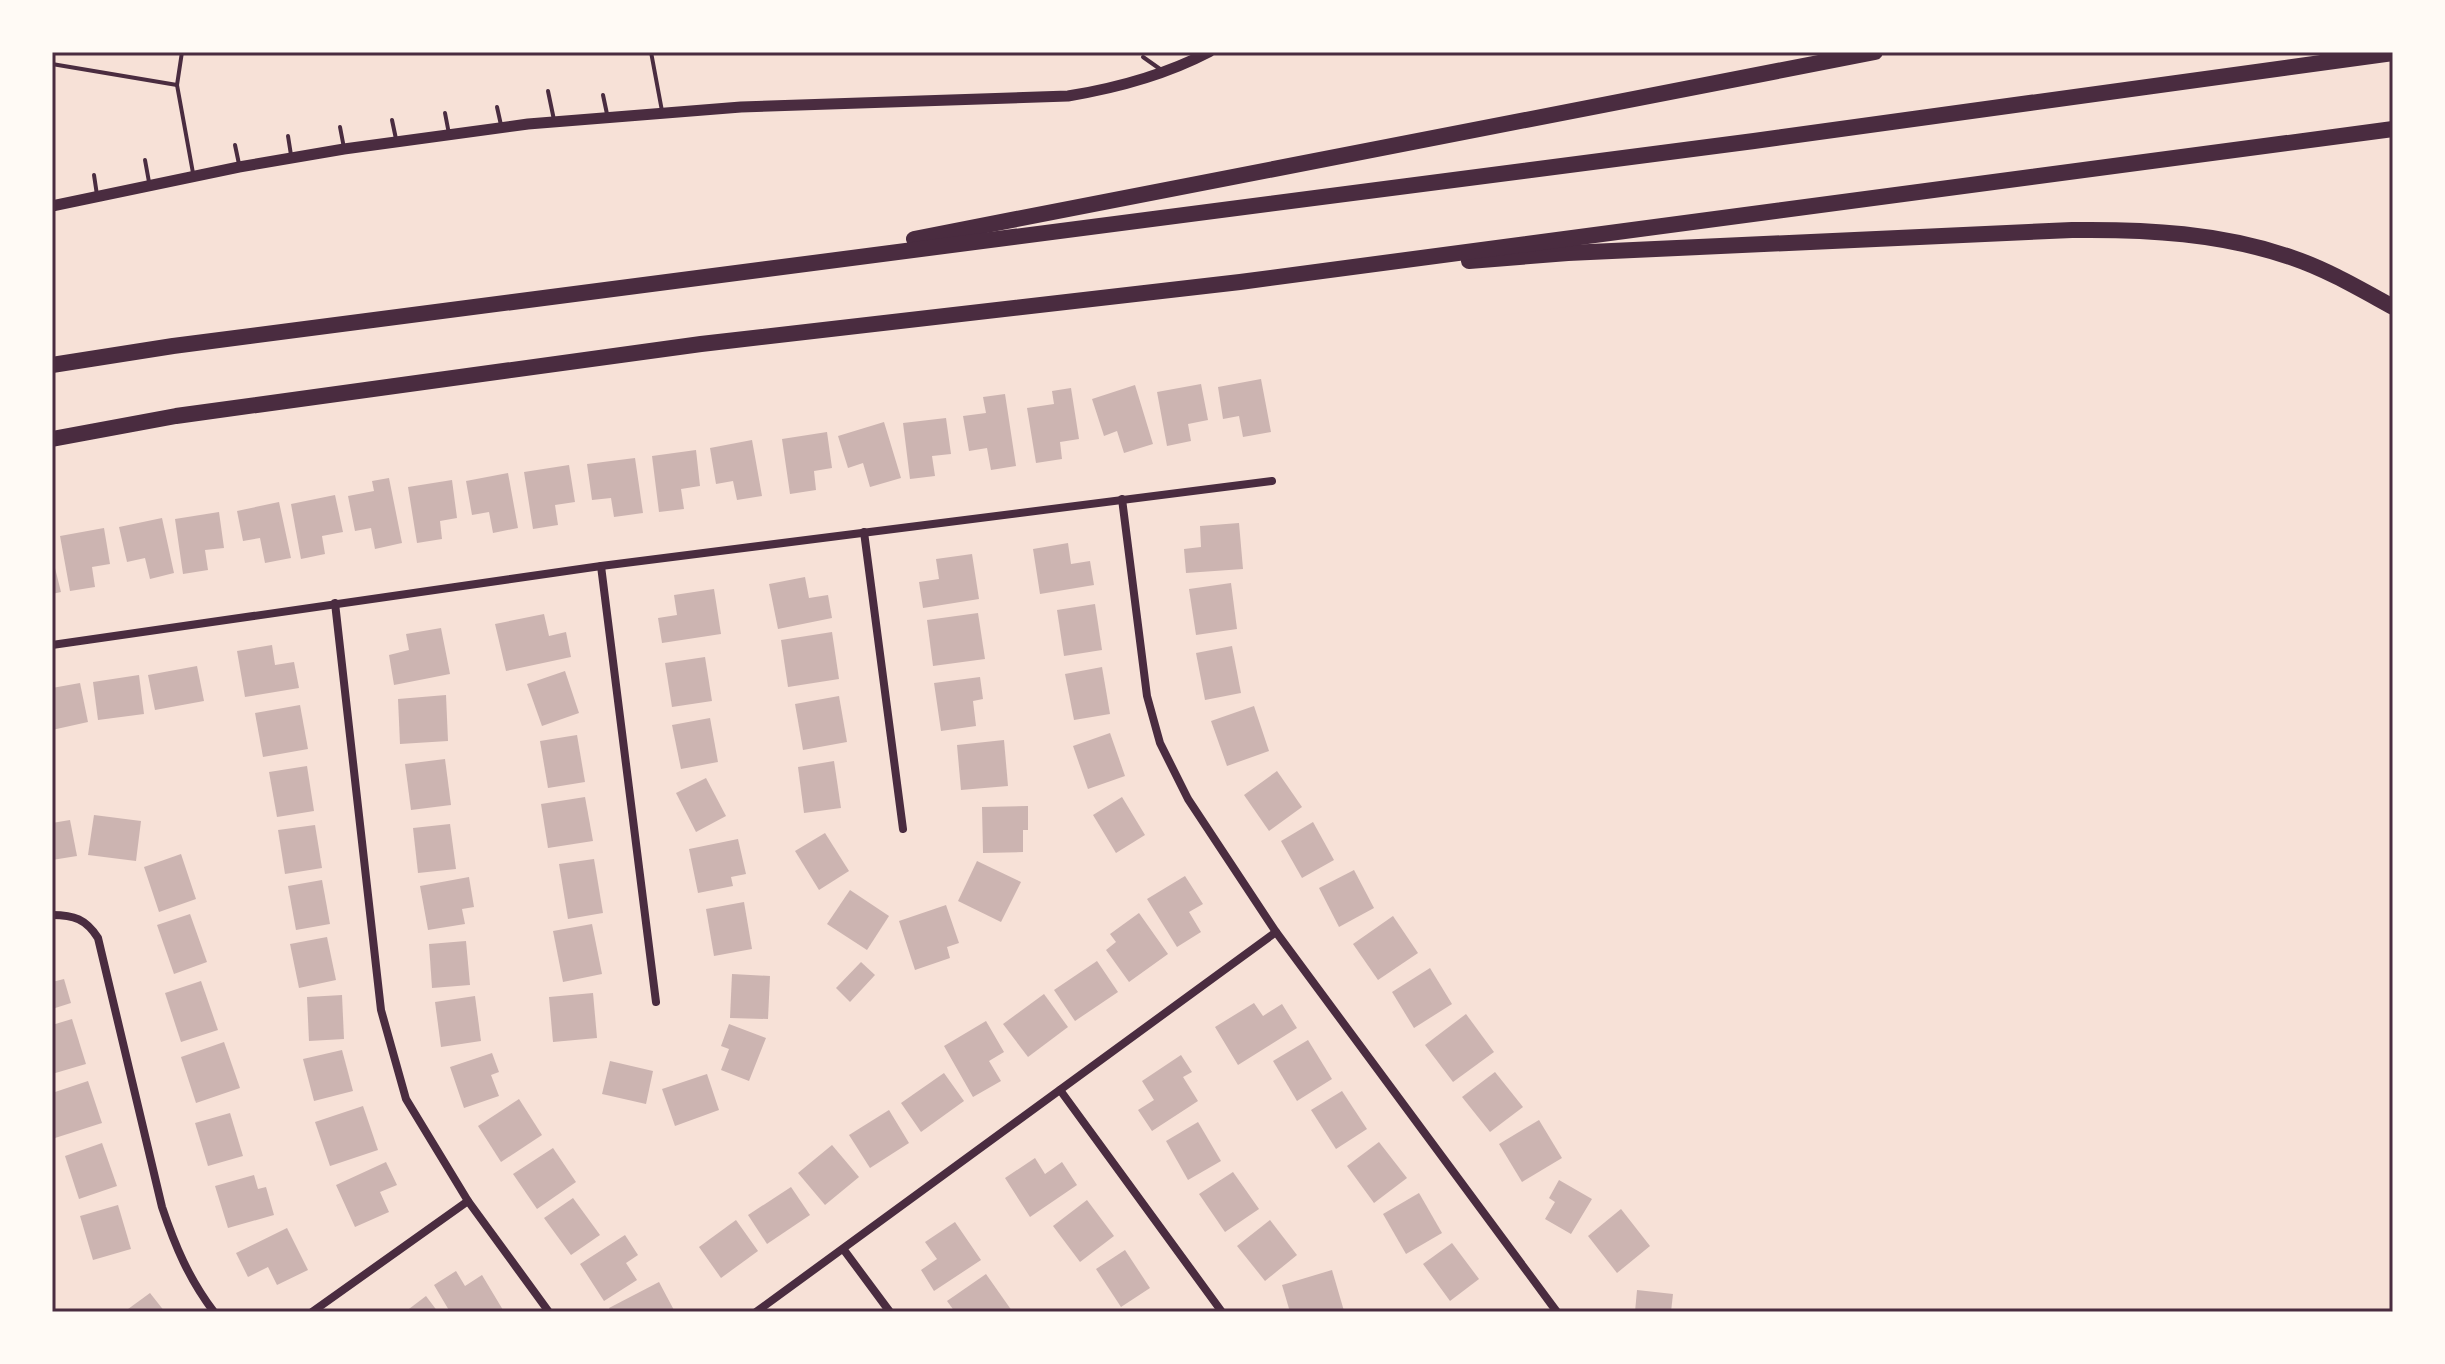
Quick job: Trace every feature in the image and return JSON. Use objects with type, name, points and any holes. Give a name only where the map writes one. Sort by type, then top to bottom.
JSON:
[{"type":"highway","points":[[778,266],[1328,156],[1875,52]]},
{"type":"highway","points":[[52,365],[188,344],[1754,141],[2393,53]]},
{"type":"highway","points":[[52,439],[176,416],[701,344],[1240,282],[2393,129]]},
{"type":"highway","points":[[1240,282],[1568,253],[2128,229],[2189,234],[2251,245],[2294,258],[2342,278],[2393,307]]},
{"type":"street","points":[[52,206],[239,167],[501,127],[662,111],[864,101],[1040,98],[1103,90],[1164,72],[1209,52]]},
{"type":"street","points":[[52,645],[601,566],[1272,481]]},
{"type":"street","points":[[1122,499],[1147,696],[1160,743],[1188,799],[1276,932],[1557,1312]]},
{"type":"street","points":[[864,532],[903,829]]},
{"type":"street","points":[[601,566],[656,1002]]},
{"type":"street","points":[[335,603],[381,1010],[406,1099],[468,1201],[549,1312]]},
{"type":"street","points":[[52,915],[69,915],[88,923],[98,938],[162,1207],[176,1249],[194,1285],[214,1312]]},
{"type":"street","points":[[756,1312],[1276,932]]},
{"type":"street","points":[[1060,1090],[1222,1312]]},
{"type":"street","points":[[312,1312],[468,1201]]},
{"type":"street","points":[[844,1250],[890,1312]]},
{"type":"lane","points":[[182,52],[177,85],[194,176]]},
{"type":"lane","points":[[651,52],[662,111]]},
{"type":"lane","points":[[1143,57],[1164,72]]},
{"type":"lane","points":[[52,64],[177,85]]},
{"type":"lane","points":[[548,91],[554,122]]},
{"type":"lane","points":[[603,95],[607,116]]},
{"type":"lane","points":[[497,107],[501,127]]},
{"type":"lane","points":[[445,113],[449,134]]},
{"type":"lane","points":[[392,120],[396,141]]},
{"type":"lane","points":[[340,127],[344,149]]},
{"type":"lane","points":[[288,136],[291,158]]},
{"type":"lane","points":[[235,145],[239,167]]},
{"type":"lane","points":[[145,160],[149,184]]},
{"type":"lane","points":[[94,175],[97,195]]},
{"type":"building","points":[[1261,379],[1271,432],[1243,437],[1239,416],[1223,419],[1218,387]]},
{"type":"building","points":[[1201,384],[1208,420],[1188,424],[1191,441],[1167,446],[1157,392]]},
{"type":"building","points":[[1135,385],[1153,444],[1124,453],[1117,431],[1104,436],[1092,399]]},
{"type":"building","points":[[1071,388],[1079,439],[1060,442],[1062,459],[1036,463],[1027,408],[1054,404],[1052,391]]},
{"type":"building","points":[[1005,394],[1016,466],[991,470],[987,448],[969,451],[963,416],[986,413],[983,397]]},
{"type":"building","points":[[946,418],[951,454],[932,456],[935,476],[910,479],[903,423]]},
{"type":"building","points":[[884,422],[901,478],[870,487],[863,463],[848,468],[838,436]]},
{"type":"building","points":[[827,432],[832,468],[814,471],[816,490],[790,494],[782,439]]},
{"type":"building","points":[[752,440],[762,496],[737,500],[733,481],[716,484],[710,448]]},
{"type":"building","points":[[696,450],[700,486],[681,489],[684,509],[659,512],[652,456]]},
{"type":"building","points":[[635,458],[643,513],[614,517],[611,498],[592,500],[587,464]]},
{"type":"building","points":[[569,465],[575,502],[555,505],[558,525],[533,529],[524,472]]},
{"type":"building","points":[[508,473],[518,528],[493,533],[489,512],[472,515],[466,481]]},
{"type":"building","points":[[389,478],[402,543],[375,549],[371,528],[355,531],[348,496],[374,491],[372,481]]},
{"type":"building","points":[[452,480],[457,518],[440,521],[442,539],[417,543],[408,487]]},
{"type":"building","points":[[335,495],[343,532],[322,536],[325,554],[301,559],[291,504]]},
{"type":"building","points":[[279,502],[291,558],[265,563],[260,538],[243,541],[237,511]]},
{"type":"building","points":[[219,512],[224,548],[205,550],[208,570],[183,574],[175,519]]},
{"type":"building","points":[[162,518],[174,573],[150,579],[145,558],[127,562],[119,527]]},
{"type":"building","points":[[1239,523],[1243,569],[1186,573],[1184,549],[1201,547],[1200,526]]},
{"type":"building","points":[[104,528],[110,564],[92,567],[95,587],[70,591],[60,536]]},
{"type":"building","points":[[1068,543],[1071,564],[1090,561],[1094,585],[1040,594],[1033,549]]},
{"type":"building","points":[[972,554],[979,599],[923,608],[919,582],[939,579],[936,559]]},
{"type":"building","points":[[52,556],[61,592],[52,594]]},
{"type":"building","points":[[805,577],[809,598],[828,595],[832,618],[778,629],[769,584]]},
{"type":"building","points":[[1231,583],[1237,629],[1196,635],[1189,589]]},
{"type":"building","points":[[714,589],[721,634],[662,643],[658,618],[677,615],[674,595]]},
{"type":"building","points":[[1095,604],[1102,650],[1064,656],[1057,610]]},
{"type":"building","points":[[978,613],[985,659],[933,666],[927,620]]},
{"type":"building","points":[[544,614],[549,636],[566,632],[571,657],[506,671],[495,624]]},
{"type":"building","points":[[441,628],[450,674],[394,685],[389,655],[409,650],[406,634]]},
{"type":"building","points":[[832,632],[839,679],[788,687],[781,640]]},
{"type":"building","points":[[272,645],[275,665],[294,662],[299,688],[245,697],[237,651]]},
{"type":"building","points":[[1232,646],[1241,693],[1205,700],[1196,653]]},
{"type":"building","points":[[705,657],[712,701],[672,707],[665,663]]},
{"type":"building","points":[[197,666],[204,701],[155,710],[148,675]]},
{"type":"building","points":[[1102,667],[1110,714],[1074,720],[1065,674]]},
{"type":"building","points":[[565,671],[579,713],[542,726],[527,684]]},
{"type":"building","points":[[139,675],[144,714],[98,720],[93,682]]},
{"type":"building","points":[[980,677],[983,699],[973,701],[976,726],[941,731],[934,683]]},
{"type":"building","points":[[80,683],[88,722],[52,730],[52,688]]},
{"type":"building","points":[[446,695],[448,741],[400,744],[398,699]]},
{"type":"building","points":[[839,696],[847,742],[803,750],[795,704]]},
{"type":"building","points":[[300,705],[308,749],[263,757],[255,713]]},
{"type":"building","points":[[1254,706],[1269,751],[1227,766],[1211,721]]},
{"type":"building","points":[[710,718],[718,762],[681,769],[672,725]]},
{"type":"building","points":[[1110,733],[1125,776],[1088,789],[1073,746]]},
{"type":"building","points":[[577,735],[585,782],[548,788],[540,741]]},
{"type":"building","points":[[1004,740],[1008,786],[961,790],[957,745]]},
{"type":"building","points":[[445,759],[451,805],[411,810],[405,764]]},
{"type":"building","points":[[834,761],[841,808],[804,813],[798,767]]},
{"type":"building","points":[[307,766],[314,811],[277,817],[269,772]]},
{"type":"building","points":[[1277,771],[1302,807],[1269,831],[1244,795]]},
{"type":"building","points":[[706,778],[726,816],[696,832],[676,793]]},
{"type":"building","points":[[585,797],[593,841],[548,848],[541,804]]},
{"type":"building","points":[[1122,797],[1145,835],[1116,853],[1093,815]]},
{"type":"building","points":[[1028,806],[1028,830],[1023,830],[1023,852],[983,853],[982,807]]},
{"type":"building","points":[[94,815],[141,821],[136,861],[88,855]]},
{"type":"building","points":[[70,820],[77,856],[52,860],[52,823]]},
{"type":"building","points":[[1313,822],[1334,860],[1302,878],[1281,841]]},
{"type":"building","points":[[450,824],[456,869],[418,873],[413,828]]},
{"type":"building","points":[[315,825],[322,868],[285,874],[278,830]]},
{"type":"building","points":[[825,833],[849,871],[819,890],[795,851]]},
{"type":"building","points":[[738,839],[746,874],[731,877],[733,886],[698,893],[689,849]]},
{"type":"building","points":[[181,854],[196,899],[159,912],[144,867]]},
{"type":"building","points":[[594,859],[603,913],[568,919],[559,864]]},
{"type":"building","points":[[977,861],[1021,882],[1001,922],[958,901]]},
{"type":"building","points":[[1354,870],[1374,908],[1339,927],[1319,888]]},
{"type":"building","points":[[1185,876],[1203,904],[1189,912],[1201,932],[1177,947],[1147,899]]},
{"type":"building","points":[[469,877],[474,907],[462,909],[465,924],[428,930],[420,886]]},
{"type":"building","points":[[322,880],[330,924],[296,930],[288,886]]},
{"type":"building","points":[[850,890],[889,916],[867,950],[827,924]]},
{"type":"building","points":[[744,902],[752,949],[714,956],[706,909]]},
{"type":"building","points":[[946,905],[959,943],[947,947],[950,958],[915,970],[899,921]]},
{"type":"building","points":[[1139,913],[1168,954],[1129,982],[1106,950],[1116,942],[1110,934]]},
{"type":"building","points":[[190,914],[207,962],[174,974],[157,925]]},
{"type":"building","points":[[1393,916],[1418,953],[1378,980],[1353,944]]},
{"type":"building","points":[[592,924],[602,974],[563,982],[553,931]]},
{"type":"building","points":[[327,937],[336,980],[299,988],[290,944]]},
{"type":"building","points":[[466,941],[470,985],[432,988],[429,944]]},
{"type":"building","points":[[1097,961],[1118,992],[1075,1021],[1054,990]]},
{"type":"building","points":[[861,962],[875,975],[850,1002],[836,988]]},
{"type":"building","points":[[1430,968],[1452,1004],[1414,1028],[1392,992]]},
{"type":"building","points":[[732,974],[770,976],[768,1019],[730,1018]]},
{"type":"building","points":[[64,979],[71,1003],[52,1009],[52,982]]},
{"type":"building","points":[[201,981],[218,1030],[181,1042],[165,993]]},
{"type":"building","points":[[593,993],[597,1038],[553,1042],[549,997]]},
{"type":"building","points":[[1044,994],[1068,1027],[1028,1057],[1003,1024]]},
{"type":"building","points":[[342,995],[344,1039],[309,1041],[307,997]]},
{"type":"building","points":[[475,996],[481,1041],[441,1047],[435,1002]]},
{"type":"building","points":[[1254,1003],[1263,1016],[1282,1004],[1297,1028],[1238,1065],[1215,1027]]},
{"type":"building","points":[[1466,1014],[1494,1052],[1453,1082],[1425,1045]]},
{"type":"building","points":[[72,1019],[86,1064],[52,1074],[52,1025]]},
{"type":"building","points":[[986,1021],[1004,1052],[989,1061],[1001,1081],[973,1097],[944,1046]]},
{"type":"building","points":[[729,1024],[766,1038],[749,1081],[721,1070],[729,1049],[721,1046]]},
{"type":"building","points":[[1308,1040],[1332,1079],[1297,1101],[1273,1061]]},
{"type":"building","points":[[224,1042],[240,1088],[196,1103],[181,1057]]},
{"type":"building","points":[[342,1050],[353,1091],[314,1101],[303,1059]]},
{"type":"building","points":[[492,1053],[499,1072],[491,1075],[499,1096],[464,1108],[450,1067]]},
{"type":"building","points":[[1181,1055],[1192,1072],[1183,1077],[1198,1101],[1152,1131],[1138,1110],[1154,1100],[1142,1081]]},
{"type":"building","points":[[610,1061],[653,1071],[646,1104],[602,1094]]},
{"type":"building","points":[[1495,1072],[1523,1107],[1490,1132],[1462,1097]]},
{"type":"building","points":[[944,1073],[964,1101],[921,1132],[901,1103]]},
{"type":"building","points":[[707,1074],[719,1110],[675,1126],[662,1089]]},
{"type":"building","points":[[88,1081],[102,1123],[55,1138],[52,1130],[52,1093]]},
{"type":"building","points":[[1342,1091],[1367,1129],[1336,1149],[1311,1110]]},
{"type":"building","points":[[519,1099],[542,1135],[501,1162],[478,1126]]},
{"type":"building","points":[[363,1106],[378,1150],[330,1166],[315,1122]]},
{"type":"building","points":[[889,1110],[909,1143],[870,1168],[849,1135]]},
{"type":"building","points":[[230,1113],[243,1156],[208,1166],[195,1123]]},
{"type":"building","points":[[1539,1120],[1562,1158],[1522,1182],[1499,1144]]},
{"type":"building","points":[[1198,1122],[1221,1161],[1188,1180],[1166,1141]]},
{"type":"building","points":[[1379,1142],[1407,1178],[1374,1203],[1347,1166]]},
{"type":"building","points":[[102,1143],[117,1186],[79,1199],[65,1156]]},
{"type":"building","points":[[832,1145],[859,1177],[825,1205],[798,1173]]},
{"type":"building","points":[[553,1148],[576,1182],[537,1209],[513,1174]]},
{"type":"building","points":[[1035,1158],[1045,1174],[1062,1162],[1077,1185],[1030,1217],[1005,1178]]},
{"type":"building","points":[[386,1162],[397,1185],[380,1192],[389,1212],[355,1227],[336,1185]]},
{"type":"building","points":[[1233,1172],[1259,1209],[1225,1232],[1199,1194]]},
{"type":"building","points":[[254,1175],[258,1189],[266,1187],[274,1215],[228,1228],[215,1186]]},
{"type":"building","points":[[1559,1180],[1592,1199],[1571,1234],[1545,1219],[1555,1202],[1549,1198]]},
{"type":"building","points":[[791,1187],[810,1215],[767,1244],[748,1215]]},
{"type":"building","points":[[1419,1193],[1442,1233],[1406,1254],[1383,1214]]},
{"type":"building","points":[[573,1198],[600,1235],[571,1255],[544,1218]]},
{"type":"building","points":[[1087,1200],[1114,1236],[1080,1262],[1053,1226]]},
{"type":"building","points":[[118,1205],[131,1249],[93,1260],[80,1216]]},
{"type":"building","points":[[1621,1209],[1650,1246],[1617,1273],[1588,1236]]},
{"type":"building","points":[[736,1220],[758,1251],[721,1278],[699,1247]]},
{"type":"building","points":[[1270,1220],[1297,1255],[1265,1281],[1237,1246]]},
{"type":"building","points":[[955,1222],[981,1260],[934,1291],[921,1270],[937,1259],[925,1242]]},
{"type":"building","points":[[287,1228],[308,1270],[277,1285],[268,1267],[248,1277],[236,1253]]},
{"type":"building","points":[[625,1235],[638,1255],[626,1263],[637,1280],[604,1301],[580,1264]]},
{"type":"building","points":[[1452,1243],[1479,1279],[1450,1301],[1423,1264]]},
{"type":"building","points":[[1125,1250],[1150,1288],[1121,1307],[1096,1269]]},
{"type":"building","points":[[1332,1270],[1344,1311],[1290,1312],[1282,1285]]},
{"type":"building","points":[[456,1271],[465,1286],[482,1275],[503,1310],[450,1312],[434,1285]]},
{"type":"building","points":[[986,1274],[1012,1311],[955,1312],[947,1301]]},
{"type":"building","points":[[659,1282],[675,1312],[611,1312],[609,1308]]},
{"type":"building","points":[[1637,1290],[1673,1294],[1671,1312],[1635,1312]]},
{"type":"building","points":[[150,1293],[165,1312],[124,1312]]},
{"type":"building","points":[[426,1296],[438,1312],[405,1312]]}]
